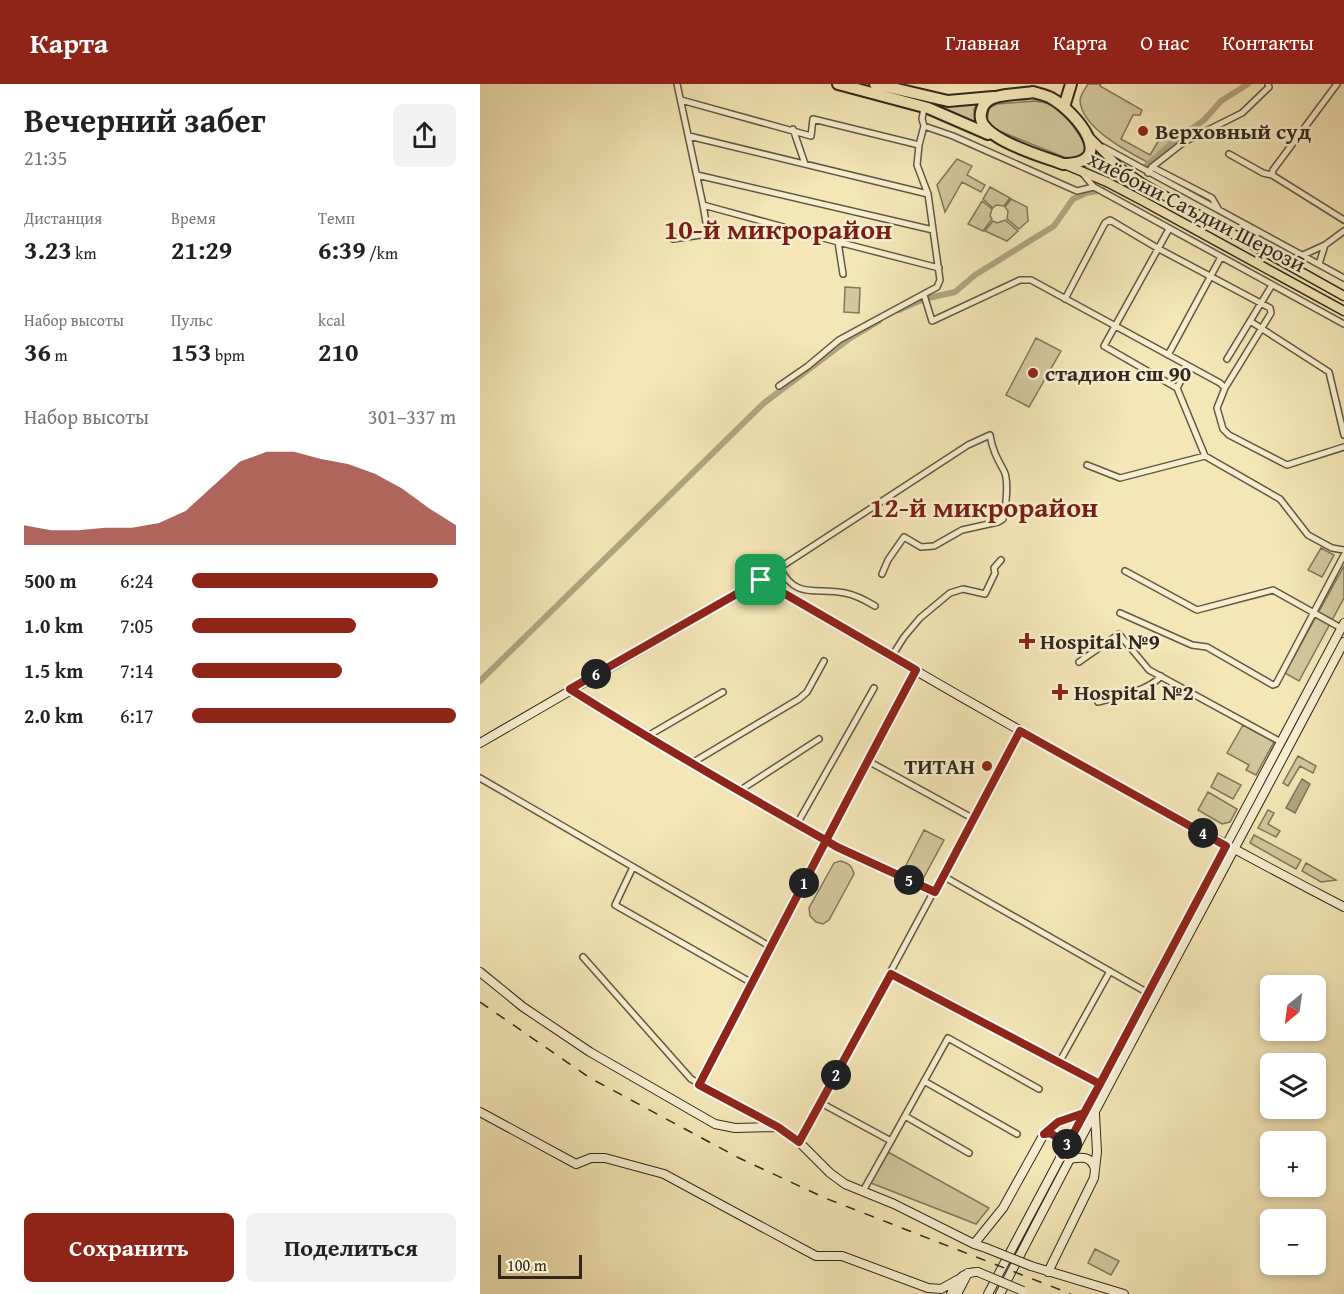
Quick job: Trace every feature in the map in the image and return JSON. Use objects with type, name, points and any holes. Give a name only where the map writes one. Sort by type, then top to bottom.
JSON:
[{"type":"highway","name":"хиёбони Саъдии Шерозӣ","points":[[838,84],[924,107],[1063,164],[1075,164],[1088,157],[1091,150],[1092,140],[1064,107],[1036,88],[996,97],[948,101],[875,84]]},
{"type":"highway","points":[[1064,107],[1071,84]]},
{"type":"highway","points":[[995,137],[987,130],[980,118],[986,102],[996,97]]},
{"type":"main road","name":"хиёбони Саъдии Шерозӣ","points":[[1092,140],[1119,167],[1142,183],[1344,296]]},
{"type":"main road","name":"хиёбони Саъдии Шерозӣ","points":[[1063,164],[1107,182],[1344,311]]},
{"type":"street","points":[[673,239],[708,234],[677,84]]},
{"type":"street","points":[[1148,173],[1152,167],[1184,142],[1242,114],[1269,87],[1268,84]]},
{"type":"street","points":[[1272,175],[1273,170],[1337,84]]},
{"type":"street","points":[[681,100],[793,129],[811,136],[813,119],[919,145]]},
{"type":"street","points":[[779,386],[839,340],[937,287],[940,280],[939,268],[928,194],[917,165],[924,126],[922,119],[924,107]]},
{"type":"street","points":[[924,126],[953,136],[1077,191],[1094,187]]},
{"type":"street","points":[[793,129],[805,164]]},
{"type":"street","points":[[689,136],[928,194]]},
{"type":"street","points":[[1092,140],[1148,173],[1344,278]]},
{"type":"street","points":[[1229,154],[1263,173],[1272,175],[1344,220]]},
{"type":"street","points":[[1152,167],[1212,198],[1219,210]]},
{"type":"street","points":[[1083,174],[1094,187],[1344,324]]},
{"type":"street","points":[[697,175],[933,230]]},
{"type":"street","points":[[703,205],[838,243],[939,268]]},
{"type":"street","points":[[1065,299],[1107,220],[1110,220],[1271,310],[1225,388],[1217,408],[1225,433],[1284,465],[1344,447]]},
{"type":"street","points":[[1169,229],[1104,343],[1106,348],[1177,388],[1205,456],[1280,499],[1308,535],[1336,550],[1344,550]]},
{"type":"street","points":[[1303,255],[1325,245],[1344,231]]},
{"type":"street","points":[[838,243],[843,274]]},
{"type":"street","points":[[1319,264],[1325,245]]},
{"type":"street","points":[[1168,355],[1221,257]]},
{"type":"street","points":[[924,295],[932,321],[1026,279],[1189,366],[1225,388]]},
{"type":"street","points":[[1227,359],[1272,285]]},
{"type":"street","points":[[1250,321],[1329,372],[1344,435]]},
{"type":"street","points":[[1177,388],[1189,366]]},
{"type":"street","points":[[480,743],[761,580],[968,445],[990,435],[992,448],[1006,473],[1003,519],[962,530],[932,546],[921,547],[904,537],[888,560],[882,574]]},
{"type":"street","points":[[1087,465],[1120,478],[1205,456]]},
{"type":"street","points":[[1120,613],[1192,645],[1207,647],[1276,684],[1344,555]]},
{"type":"street","points":[[892,656],[920,618],[951,593],[963,589],[985,594],[995,573],[994,568],[1001,560]]},
{"type":"street","points":[[780,568],[786,579],[796,588],[842,592],[875,606]]},
{"type":"street","points":[[1000,1294],[1084,1113],[1343,625],[1274,590],[1197,610],[1125,571]]},
{"type":"street","points":[[761,580],[1020,731],[1329,902],[1344,907]]},
{"type":"street","points":[[1079,662],[1119,634],[1149,670],[1281,742]]},
{"type":"street","points":[[988,1294],[1065,1157],[1095,1112],[1344,642]]},
{"type":"street","points":[[692,764],[799,699],[807,692],[824,661]]},
{"type":"street","points":[[699,1085],[916,670]]},
{"type":"street","points":[[1098,702],[1145,687],[1157,681],[1161,676]]},
{"type":"street","points":[[797,824],[874,688]]},
{"type":"street","points":[[570,689],[646,737],[827,841],[935,892]]},
{"type":"street","points":[[646,737],[723,692]]},
{"type":"street","points":[[799,1142],[1020,731]]},
{"type":"street","points":[[739,791],[819,739]]},
{"type":"street","points":[[868,761],[974,819]]},
{"type":"street","points":[[480,778],[771,947]]},
{"type":"street","points":[[633,867],[615,905],[752,983]]},
{"type":"street","points":[[944,876],[1148,993]]},
{"type":"street","points":[[583,957],[691,1079],[778,1127],[799,1142],[830,1173],[845,1184],[894,1204],[974,1244],[1048,1272],[1124,1294]]},
{"type":"street","points":[[480,972],[523,1007],[590,1052],[715,1124],[735,1128],[778,1127]]},
{"type":"street","points":[[1060,1061],[1110,972]]},
{"type":"street","points":[[891,974],[1100,1084]]},
{"type":"street","points":[[863,1191],[948,1038],[1039,1089]]},
{"type":"street","points":[[924,1081],[1017,1134]]},
{"type":"street","points":[[821,1103],[891,1141]]},
{"type":"street","points":[[480,1112],[576,1164],[591,1158],[604,1158],[664,1174],[816,1256],[842,1256],[942,1292],[968,1272],[978,1272],[1026,1293]]},
{"type":"street","points":[[1048,1272],[1094,1178],[1096,1170],[1095,1112]]},
{"type":"street","points":[[974,1244],[1003,1208],[1044,1134],[1058,1122],[1084,1113]]},
{"type":"street","points":[[905,1116],[969,1153]]},
{"type":"street","points":[[1044,1134],[1050,1133],[1058,1138],[1065,1157]]},
{"type":"street","points":[[1065,1157],[1084,1157],[1090,1160],[1096,1170]]},
{"type":"street","points":[[957,1294],[968,1272]]},
{"type":"street","points":[[951,1294],[957,1280]]},
{"type":"shaded area","points":[[1088,84],[1101,84],[1100,86],[1142,110],[1140,115],[1133,115],[1121,139],[1150,155],[1165,130],[1181,143],[1149,163],[1118,146],[1097,130],[1083,111],[1080,99]]},
{"type":"shaded area","points":[[1034,101],[1052,105],[1064,115],[1084,144],[1085,151],[1082,157],[1071,160],[992,128],[987,122],[989,108],[997,104]]},
{"type":"shaded area","points":[[978,104],[974,109],[975,124],[934,106]]},
{"type":"shaded area","points":[[1097,153],[1113,172],[1137,187],[1135,190],[1086,169],[1091,165]]},
{"type":"shaded area","points":[[957,159],[972,166],[967,175],[985,185],[981,192],[962,182],[945,212],[937,185]]},
{"type":"shaded area","points":[[990,187],[1010,198],[1004,206],[996,205],[993,208],[983,199]]},
{"type":"shaded area","points":[[1011,199],[1027,207],[1028,221],[1019,229],[1007,219],[1008,211],[1005,207]]},
{"type":"shaded area","points":[[982,201],[992,209],[990,216],[992,219],[983,231],[968,224]]},
{"type":"shaded area","points":[[1005,220],[1018,231],[1007,241],[985,231],[993,221],[997,223]]},
{"type":"shaded area","points":[[845,287],[860,288],[859,313],[844,312]]},
{"type":"shaded area","name":"стадион сш 90","points":[[1036,338],[1061,351],[1029,407],[1006,395]]},
{"type":"shaded area","points":[[1321,548],[1334,555],[1322,577],[1308,570]]},
{"type":"shaded area","points":[[1344,566],[1344,598],[1299,681],[1285,673]]},
{"type":"shaded area","points":[[1243,725],[1274,742],[1256,775],[1246,770],[1249,765],[1227,753]]},
{"type":"shaded area","points":[[1298,756],[1316,766],[1313,773],[1300,766],[1288,786],[1283,783]]},
{"type":"shaded area","points":[[1218,773],[1241,785],[1233,799],[1211,787]]},
{"type":"shaded area","points":[[1302,779],[1310,784],[1295,813],[1286,808]]},
{"type":"shaded area","points":[[1208,792],[1237,809],[1230,822],[1222,824],[1198,810]]},
{"type":"shaded area","points":[[1268,810],[1274,813],[1268,824],[1280,831],[1276,837],[1258,828]]},
{"type":"shaded area","points":[[924,830],[944,840],[924,877],[904,869]]},
{"type":"shaded area","points":[[1254,835],[1301,860],[1296,869],[1250,843]]},
{"type":"shaded area","points":[[840,861],[850,865],[854,874],[829,920],[823,924],[816,922],[810,916],[809,908],[834,863]]},
{"type":"shaded area","points":[[1306,863],[1336,880],[1321,882],[1302,871]]},
{"type":"shaded area","points":[[888,1152],[989,1208],[976,1224],[871,1183]]},
{"type":"shaded area","points":[[1095,1249],[1119,1261],[1111,1275],[1088,1263]]},
{"type":"waterway","points":[[1146,166],[1204,120],[1221,101],[1248,84]]},
{"type":"waterway","points":[[1086,193],[1103,190]]},
{"type":"waterway","points":[[899,310],[924,299],[955,292],[975,275],[1054,226],[1073,199],[1084,194]]},
{"type":"waterway","points":[[480,681],[764,403],[849,339],[879,321]]},
{"type":"railway","points":[[480,1002],[590,1078],[739,1158],[825,1198],[1071,1294]]},
{"type":"place","name":"Верховный суд","points":[[1143,131]]},
{"type":"place","name":"стадион сш 90","points":[[1033,373]]},
{"type":"place","name":"Hospital №9","points":[[1027,641]]},
{"type":"place","name":"Hospital №2","points":[[1060,692]]},
{"type":"place","name":"ТИТАН","points":[[987,766]]},
{"type":"district","name":"10-й микрорайон","points":[[778,229]]},
{"type":"district","name":"12-й микрорайон","points":[[984,507]]},
{"type":"route","points":[[761,580],[570,689],[646,737],[739,791],[827,841],[837,847],[935,892],[1020,731],[1226,846],[1100,1084],[1084,1113],[1058,1122],[1044,1134],[1050,1133],[1058,1138],[1062,1155],[1100,1084],[891,974],[799,1142],[778,1127],[699,1085],[827,841],[916,670],[761,580]]}]
